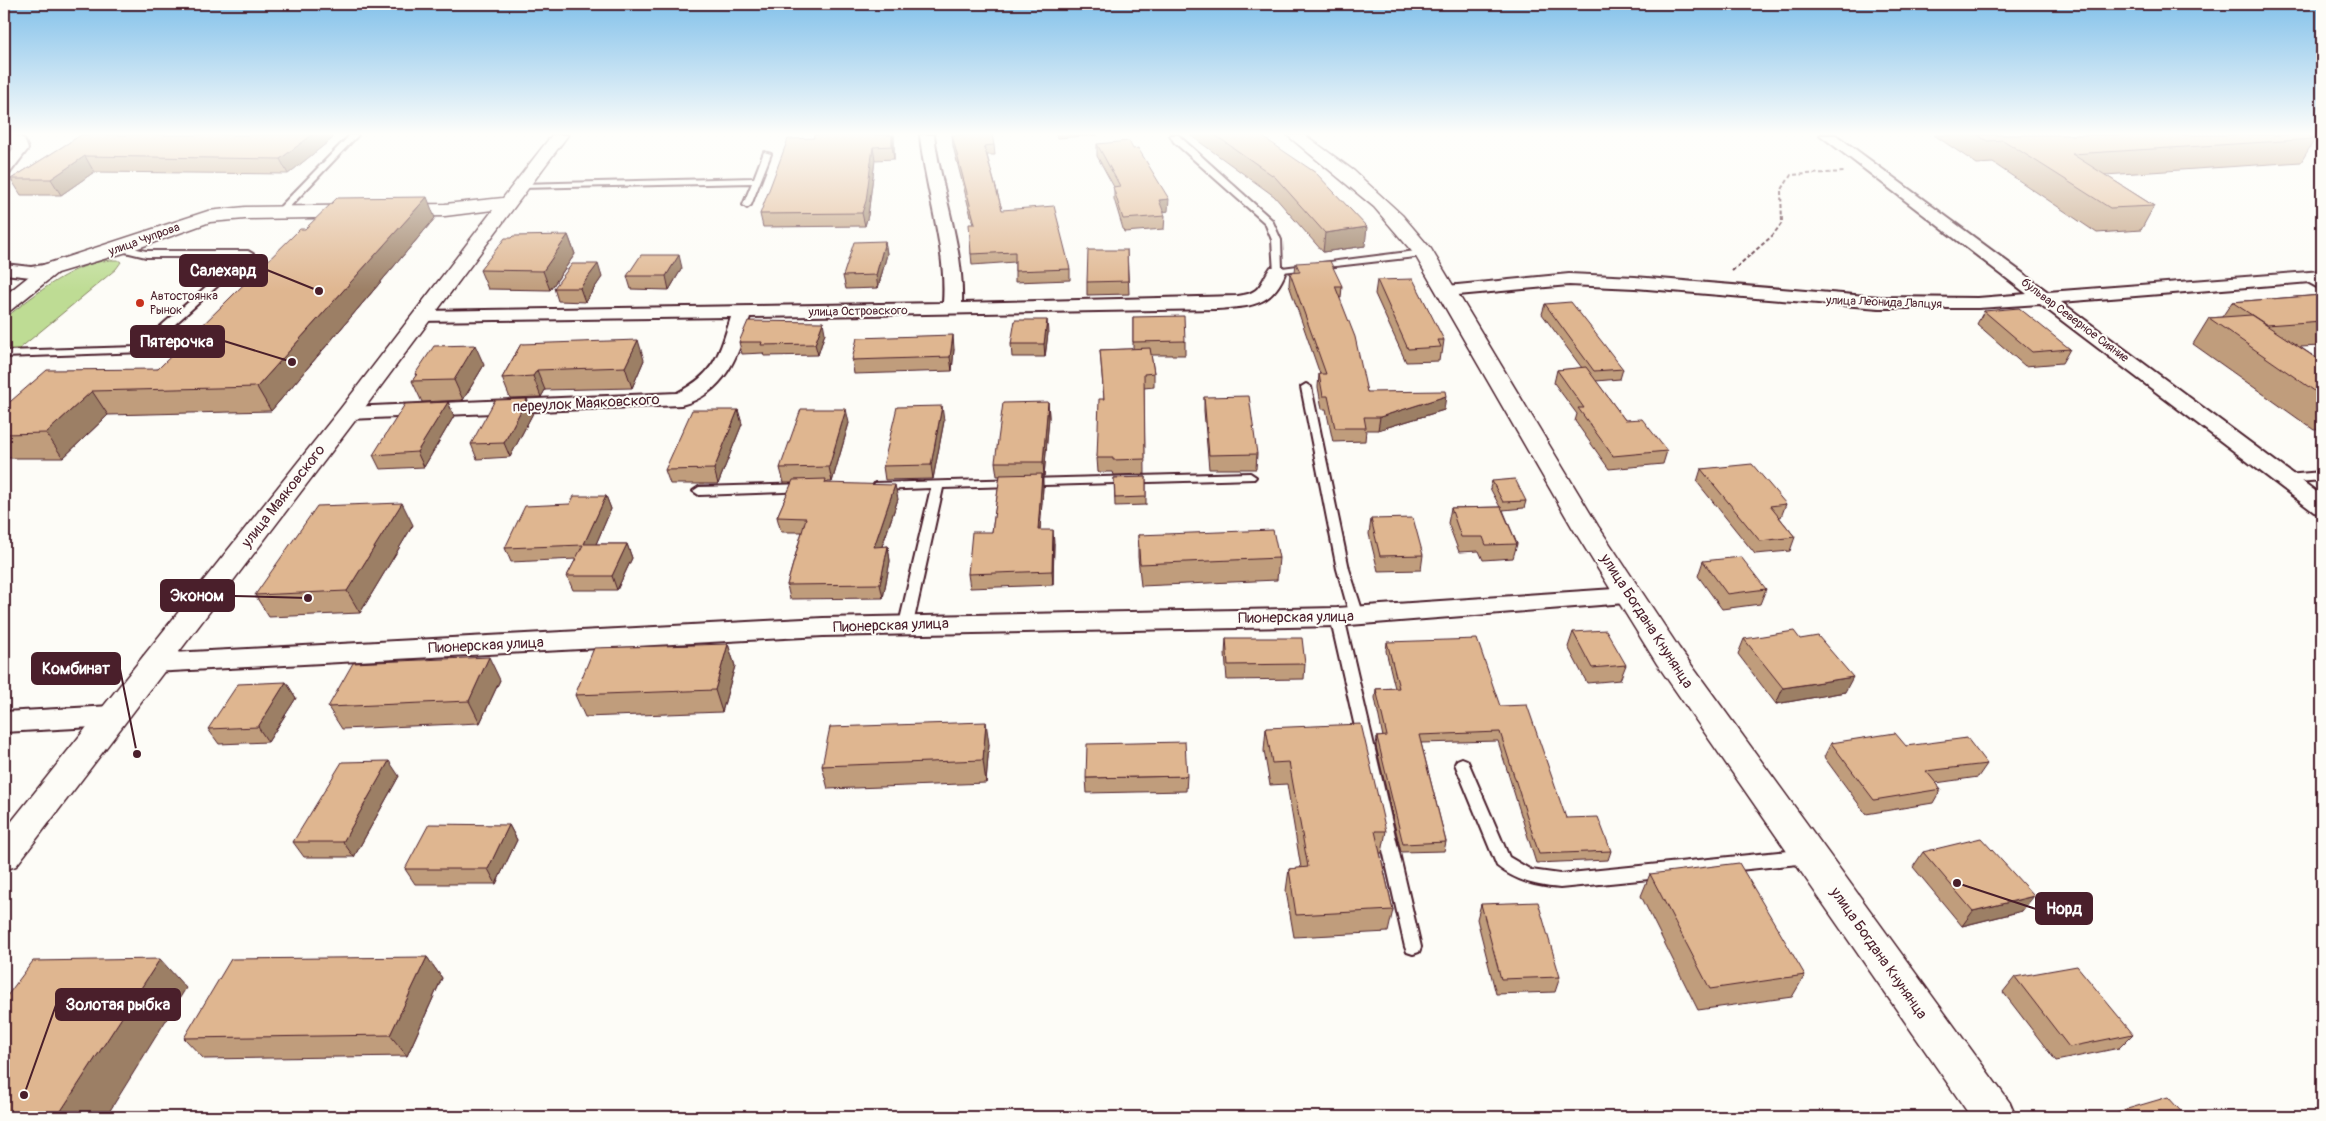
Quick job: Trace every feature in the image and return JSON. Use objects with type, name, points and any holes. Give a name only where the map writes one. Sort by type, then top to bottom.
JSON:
[{"type":"street","name":"улица Маяковского","points":[[4,856],[153,662],[349,413],[519,187]]},
{"type":"street","points":[[935,187],[954,278],[952,310]]},
{"type":"street","name":"улица Богдана Кнунянца","points":[[1362,187],[1379,201],[1408,231],[1424,253],[1628,596],[1668,656],[1995,1117]]},
{"type":"street","name":"бульвар Северное Сияние","points":[[1898,187],[2322,507]]},
{"type":"street","name":"улица Чупрова","points":[[4,306],[50,269],[120,248],[208,217],[245,213],[445,210],[514,194]]},
{"type":"street","points":[[4,269],[31,272],[50,269]]},
{"type":"street","name":"улица Островского","points":[[422,317],[952,310],[1217,304],[1252,300],[1265,295],[1272,285],[1277,271]]},
{"type":"street","name":"улица Леонида Лапцуя","points":[[1446,291],[1585,280],[1696,287],[1883,304],[1935,305],[2314,277]]},
{"type":"street","name":"переулок Маяковского","points":[[349,413],[681,399],[699,391],[723,369],[742,313]]},
{"type":"street","name":"Пионерская улица","points":[[153,662],[906,624],[1347,617],[1628,596]]},
{"type":"street","points":[[4,722],[111,716]]},
{"type":"lane","points":[[280,212],[303,187]]},
{"type":"lane","points":[[514,194],[630,187]]},
{"type":"lane","points":[[747,205],[753,187]]},
{"type":"lane","points":[[1230,187],[1269,222],[1276,234],[1278,245],[1277,271],[1424,253]]},
{"type":"lane","points":[[4,354],[140,350],[248,254],[146,254],[120,248]]},
{"type":"lane","points":[[2314,277],[2322,287]]},
{"type":"lane","points":[[1306,387],[1343,569],[1347,617],[1413,947]]},
{"type":"lane","points":[[2286,479],[2322,476]]},
{"type":"lane","points":[[868,487],[1250,477]]},
{"type":"lane","points":[[906,624],[938,485]]},
{"type":"lane","points":[[699,491],[818,488]]},
{"type":"lane","points":[[1462,764],[1503,861],[1516,872],[1537,880],[1560,882],[1810,856]]},
{"type":"path","points":[[1696,287],[1723,279],[1772,236],[1782,223],[1779,190],[1780,187]]},
{"type":"green space","points":[[118,260],[121,262],[116,269],[13,354],[4,359],[4,319],[42,290],[72,272],[87,265]]},
{"type":"building","points":[[770,187],[868,187],[862,213],[760,214]]},
{"type":"building","points":[[966,187],[996,187],[1002,210],[1054,206],[1070,269],[1015,271],[1015,252],[971,254],[969,224],[975,224]]},
{"type":"building","points":[[1113,187],[1162,187],[1169,199],[1159,200],[1165,216],[1123,219]]},
{"type":"building","points":[[1284,187],[1330,187],[1367,227],[1325,233]]},
{"type":"building","points":[[2077,187],[2125,187],[2154,206],[2110,208]]},
{"type":"building","points":[[427,197],[257,387],[92,391],[46,433],[4,434],[4,407],[47,370],[158,369],[300,229],[305,229],[337,198]]},
{"type":"building","points":[[568,235],[543,271],[480,270],[505,238],[513,236]]},
{"type":"building","points":[[885,241],[876,275],[843,276],[854,242]]},
{"type":"building","points":[[1088,250],[1127,250],[1128,281],[1087,282]]},
{"type":"building","points":[[641,255],[679,255],[666,276],[627,276]]},
{"type":"building","points":[[1330,261],[1342,286],[1335,286],[1355,337],[1367,392],[1445,391],[1446,396],[1380,417],[1364,417],[1366,428],[1335,428],[1328,396],[1323,396],[1319,374],[1326,374],[1290,273],[1300,272],[1296,263]]},
{"type":"building","points":[[572,264],[598,264],[580,288],[554,288]]},
{"type":"building","points":[[1413,279],[1444,340],[1438,340],[1441,347],[1408,349],[1377,280]]},
{"type":"building","points":[[2322,295],[2322,321],[2267,325],[2232,302]]},
{"type":"building","points":[[1571,302],[1623,369],[1594,371],[1545,304]]},
{"type":"building","points":[[2019,308],[2070,349],[2032,352],[1984,311]]},
{"type":"building","points":[[2251,315],[2322,362],[2322,396],[2209,318]]},
{"type":"building","points":[[1184,316],[1185,341],[1133,342],[1133,317]]},
{"type":"building","points":[[1015,320],[1047,320],[1044,344],[1011,344]]},
{"type":"building","points":[[748,321],[823,322],[815,344],[761,345],[762,342],[739,342]]},
{"type":"building","points":[[953,335],[950,357],[852,360],[857,338]]},
{"type":"building","points":[[638,340],[625,367],[537,370],[533,376],[502,378],[521,344]]},
{"type":"building","points":[[475,345],[454,380],[412,381],[434,346]]},
{"type":"building","points":[[1150,348],[1154,373],[1144,374],[1145,459],[1113,460],[1113,458],[1097,458],[1099,399],[1104,399],[1100,350]]},
{"type":"building","points":[[1586,367],[1625,420],[1642,419],[1667,451],[1613,456],[1578,408],[1584,408],[1557,370]]},
{"type":"building","points":[[1249,396],[1257,454],[1209,455],[1204,397]]},
{"type":"building","points":[[527,399],[504,443],[471,444],[495,400]]},
{"type":"building","points":[[448,402],[417,452],[373,455],[405,404]]},
{"type":"building","points":[[1048,402],[1043,462],[995,462],[1003,403]]},
{"type":"building","points":[[942,406],[931,465],[883,466],[897,407]]},
{"type":"building","points":[[801,409],[846,409],[829,467],[780,468]]},
{"type":"building","points":[[692,410],[738,410],[714,469],[665,470]]},
{"type":"building","points":[[1752,464],[1786,504],[1770,506],[1795,537],[1760,541],[1701,469]]},
{"type":"building","points":[[1042,474],[1038,530],[1053,530],[1052,571],[968,574],[972,532],[992,532],[1000,475]]},
{"type":"building","points":[[1146,477],[1146,497],[1115,498],[1114,478]]},
{"type":"building","points":[[826,479],[825,483],[895,485],[874,547],[888,546],[880,584],[787,585],[806,518],[777,517],[793,480]]},
{"type":"building","points":[[1515,479],[1526,501],[1503,502],[1492,481]]},
{"type":"building","points":[[574,496],[606,496],[584,544],[627,544],[612,576],[567,576],[583,545],[505,548],[525,506],[570,504]]},
{"type":"building","points":[[402,503],[347,591],[255,595],[317,506]]},
{"type":"building","points":[[1501,507],[1517,544],[1486,545],[1483,537],[1461,537],[1451,508]]},
{"type":"building","points":[[1413,518],[1423,555],[1380,556],[1371,519]]},
{"type":"building","points":[[1273,530],[1279,558],[1140,564],[1138,535]]},
{"type":"building","points":[[1741,557],[1766,589],[1727,594],[1703,561]]},
{"type":"building","points":[[1606,630],[1626,665],[1592,668],[1573,632]]},
{"type":"building","points":[[1794,631],[1800,639],[1818,636],[1853,677],[1783,688],[1744,639]]},
{"type":"building","points":[[1226,638],[1302,638],[1305,664],[1228,665]]},
{"type":"building","points":[[1477,639],[1500,706],[1527,705],[1566,818],[1598,817],[1611,851],[1539,854],[1500,732],[1419,735],[1446,842],[1403,844],[1377,737],[1387,736],[1376,689],[1399,688],[1387,642]]},
{"type":"building","points":[[728,644],[715,690],[575,695],[594,648]]},
{"type":"building","points":[[489,657],[469,701],[328,707],[353,663]]},
{"type":"building","points":[[286,682],[258,727],[208,729],[238,684]]},
{"type":"building","points":[[986,722],[983,760],[822,766],[830,727]]},
{"type":"building","points":[[1361,724],[1386,831],[1375,831],[1393,910],[1296,915],[1289,869],[1308,867],[1289,762],[1272,763],[1266,728]]},
{"type":"building","points":[[1895,733],[1906,746],[1967,738],[1987,764],[1926,771],[1941,789],[1874,800],[1831,743]]},
{"type":"building","points":[[1185,742],[1187,776],[1086,778],[1087,744]]},
{"type":"building","points":[[389,761],[343,842],[293,842],[342,762]]},
{"type":"building","points":[[429,824],[509,825],[488,869],[405,869]]},
{"type":"building","points":[[1981,838],[2034,896],[1973,911],[1923,852]]},
{"type":"building","points":[[1739,863],[1805,975],[1710,989],[1650,874]]},
{"type":"building","points":[[1538,902],[1560,977],[1501,979],[1481,904]]},
{"type":"building","points":[[427,957],[390,1035],[184,1038],[231,959]]},
{"type":"building","points":[[160,959],[57,1117],[4,1117],[4,1000],[33,961]]},
{"type":"building","points":[[2077,966],[2133,1034],[2069,1047],[2015,977]]},
{"type":"building","points":[[2168,1097],[2186,1117],[2122,1117],[2117,1112]]},
{"type":"building","points":[[1893,1112],[1895,1117],[1691,1117]]},
{"type":"place","name":"Салехард","points":[[319,291]]},
{"type":"place","name":"Автостоянка Рынок","points":[[140,303]]},
{"type":"place","name":"Пятерочка","points":[[292,362]]},
{"type":"place","name":"Эконом","points":[[308,598]]},
{"type":"place","name":"Комбинат","points":[[137,754]]},
{"type":"place","name":"Норд","points":[[1957,883]]},
{"type":"place","name":"Золотая рыбка","points":[[24,1095]]}]
